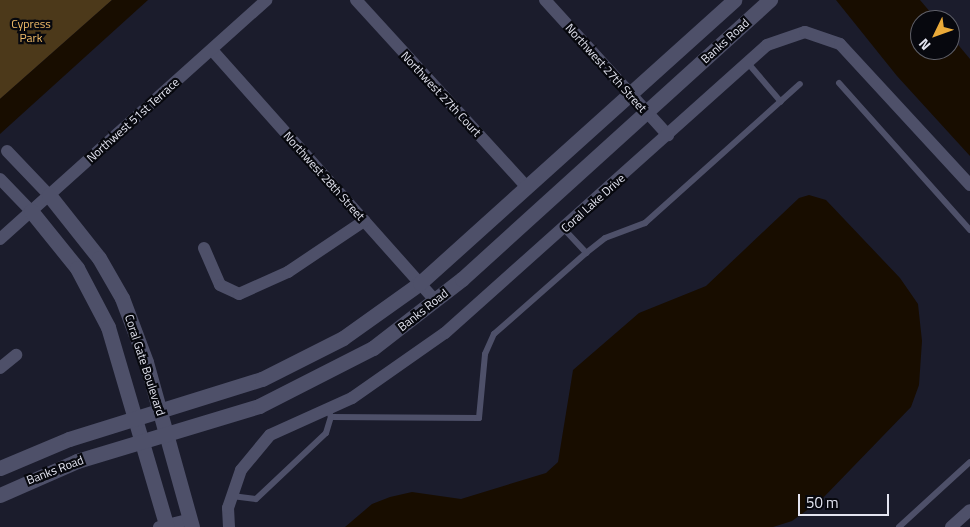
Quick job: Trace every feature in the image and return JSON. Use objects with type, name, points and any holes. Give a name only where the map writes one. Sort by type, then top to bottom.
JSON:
[{"type":"street","name":"Northwest 51st Terrace","points":[[0,239],[266,0]]},
{"type":"street","name":"Northwest 27th Court","points":[[356,0],[527,187]]},
{"type":"street","name":"Northwest 27th Street","points":[[545,0],[668,135]]},
{"type":"street","name":"Banks Road","points":[[0,495],[35,476],[259,406],[335,370],[436,301],[770,0]]},
{"type":"street","name":"Banks Road","points":[[0,468],[26,453],[136,418],[219,395],[303,360],[382,312],[420,283],[733,1]]},
{"type":"street","name":"Coral Lake Drive","points":[[229,527],[232,496],[241,470],[270,435],[329,413],[445,333],[564,229],[767,45],[805,32],[840,44],[970,185]]},
{"type":"street","name":"Northwest 28th Street","points":[[212,50],[436,301]]},
{"type":"street","name":"Coral Gate Boulevard","points":[[7,151],[84,237],[119,292],[160,412],[191,523]]},
{"type":"street","name":"Coral Gate Boulevard","points":[[0,179],[31,212],[77,268],[99,307],[136,418],[164,526]]},
{"type":"street","points":[[204,248],[220,285],[238,294],[288,272],[364,221]]},
{"type":"street","points":[[0,368],[16,354]]},
{"type":"street","points":[[951,527],[970,510]]},
{"type":"street","points":[[164,526],[191,523]]},
{"type":"lane","points":[[747,62],[781,102]]},
{"type":"lane","points":[[839,82],[970,230]]},
{"type":"lane","points":[[232,496],[256,500],[326,433],[329,413],[479,418],[485,354],[494,334],[605,238],[646,223],[669,206],[800,84]]},
{"type":"lane","points":[[564,229],[586,254]]},
{"type":"lane","points":[[899,527],[970,462]]},
{"type":"green space","name":"Cypress Park","points":[[0,0],[112,0],[0,99]]},
{"type":"shaded area","points":[[112,0],[148,0],[0,134],[0,99]]},
{"type":"shaded area","points":[[836,0],[920,0],[928,10],[910,10],[910,60],[960,60],[960,47],[970,59],[970,156],[897,76]]},
{"type":"shaded area","points":[[809,195],[826,200],[900,278],[918,304],[922,341],[919,385],[911,407],[821,500],[792,521],[773,527],[345,527],[372,504],[390,497],[412,492],[461,499],[546,473],[558,462],[573,370],[639,313],[706,286],[799,198]]}]
